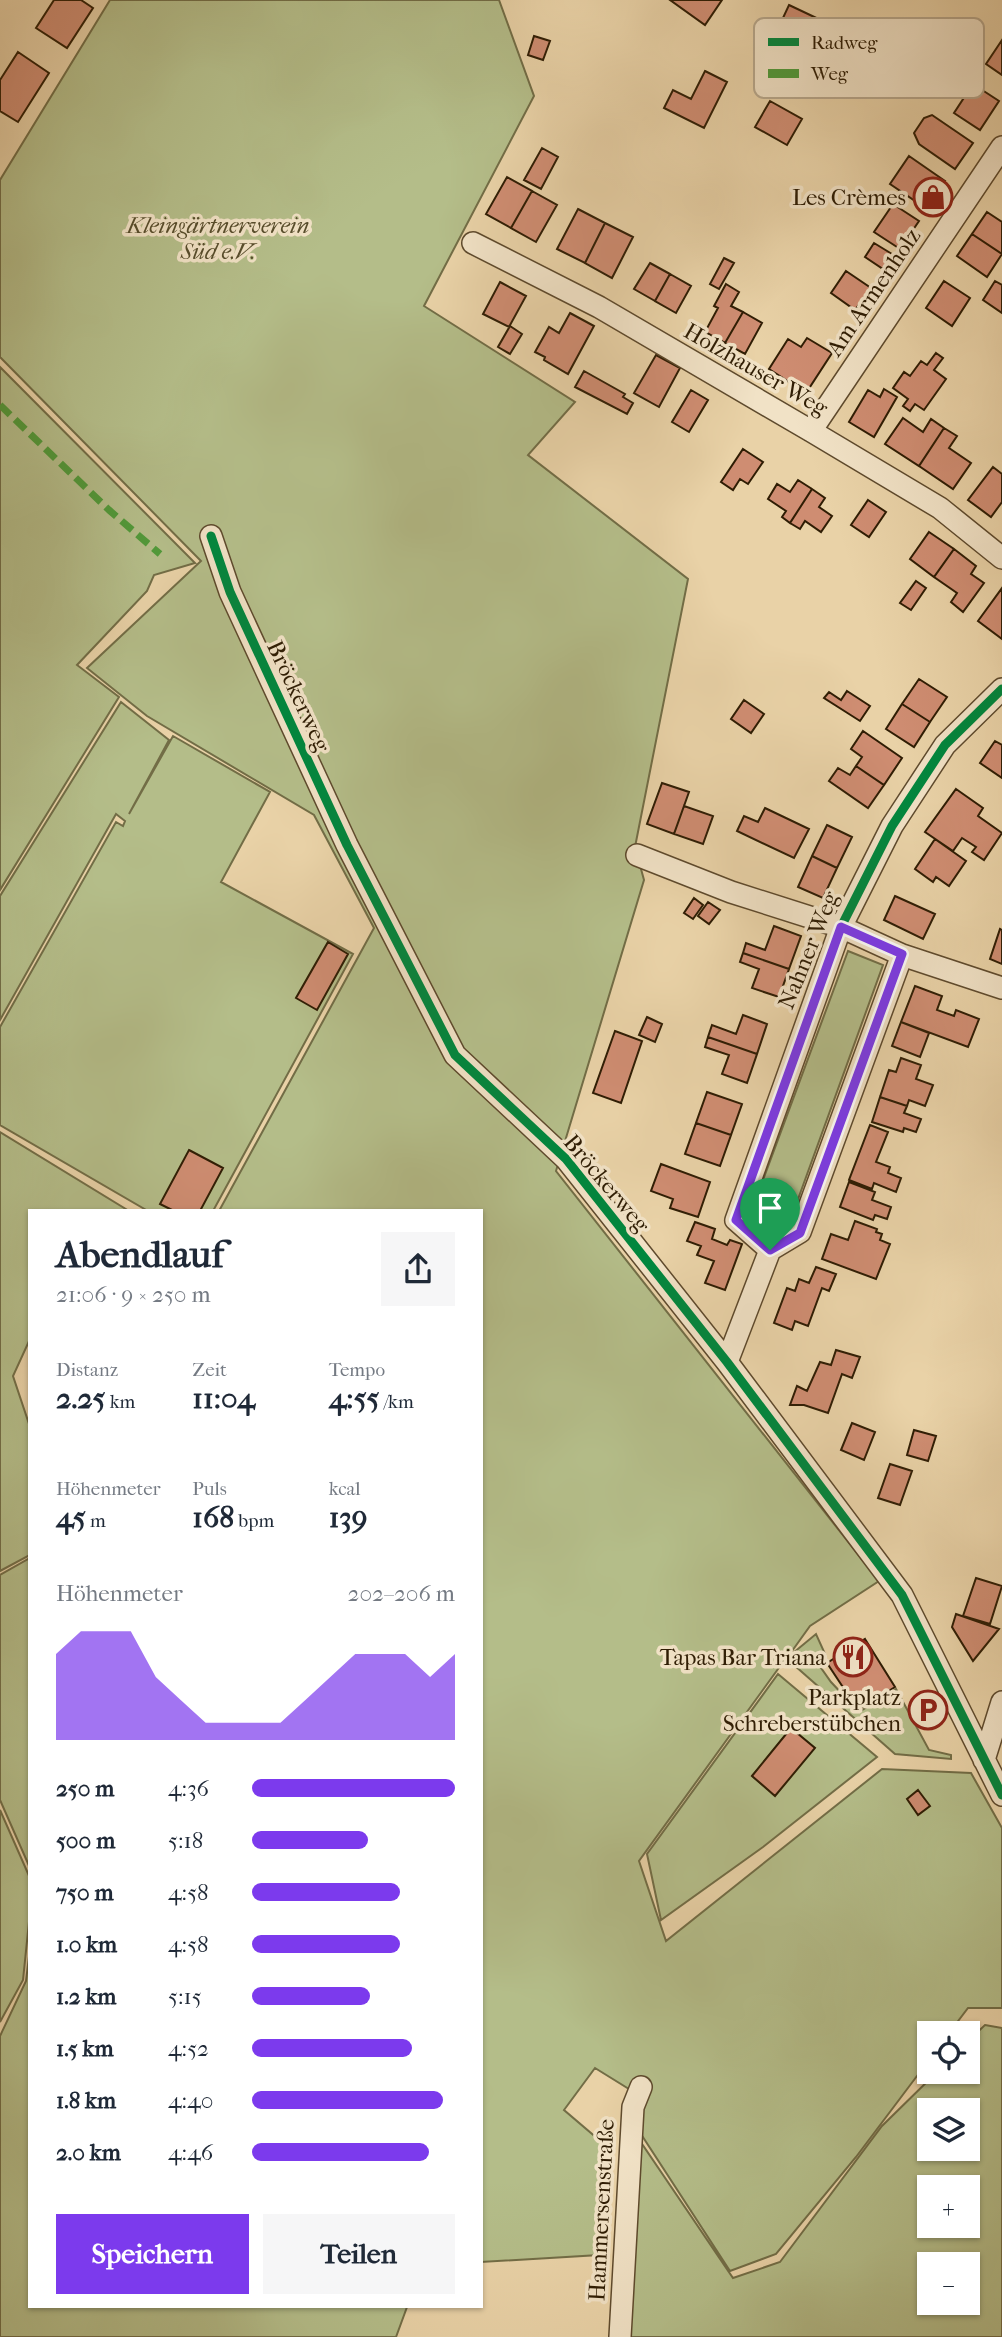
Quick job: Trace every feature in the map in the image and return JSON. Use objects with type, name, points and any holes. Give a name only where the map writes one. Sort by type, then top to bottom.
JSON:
[{"type":"street","name":"Am Armenholz","points":[[811,431],[1002,146]]},
{"type":"street","name":"Holzhauser Weg","points":[[473,243],[599,307],[811,431],[940,508],[1002,558]]},
{"type":"street","name":"Bröckerweg","points":[[211,536],[230,592],[347,845],[455,1055],[566,1159],[727,1362],[902,1595],[1002,1795]]},
{"type":"street","name":"Nahner Weg","points":[[770,1250],[736,1220],[841,927],[892,826],[945,745],[1002,689]]},
{"type":"street","points":[[637,855],[731,892],[841,927],[902,954],[1002,988]]},
{"type":"street","points":[[727,1362],[770,1250],[800,1233],[902,954]]},
{"type":"street","points":[[984,1760],[1002,1702]]},
{"type":"street","name":"Hammersenstraße","points":[[620,2337],[633,2107],[641,2087]]},
{"type":"green space","name":"Kleingärtnerverein Süd e.V.","points":[[110,0],[499,0],[534,96],[424,306],[575,402],[528,455],[688,579],[635,847],[644,880],[556,1171],[879,1581],[810,1626],[787,1658],[816,1634],[826,1656],[819,1665],[859,1712],[896,1689],[929,1750],[951,1755],[951,1759],[895,1754],[786,1658],[639,1861],[666,1941],[882,1769],[971,1773],[1002,1828],[1002,2008],[968,2008],[958,2021],[917,2021],[917,2076],[856,2157],[776,2254],[730,2271],[639,2131],[645,2099],[595,2068],[564,2110],[605,2145],[599,2255],[483,2262],[483,1209],[220,1209],[374,928],[314,815],[147,716],[87,668],[201,561],[0,357],[0,180]]},
{"type":"green space","points":[[0,367],[195,563],[154,575],[147,591],[77,665],[119,697],[0,890]]},
{"type":"green space","points":[[121,702],[169,740],[129,814],[173,736],[270,792],[221,882],[353,954],[214,1209],[145,1209],[0,1125],[0,1027],[116,822],[123,826],[125,821],[116,814],[0,1020],[0,896]]},
{"type":"green space","points":[[848,951],[883,965],[789,1224],[771,1234],[750,1215]]},
{"type":"green space","points":[[0,1132],[126,1209],[28,1209],[28,1343],[13,1376],[28,1421],[28,1556],[0,1571]]},
{"type":"green space","points":[[28,1559],[28,1863],[0,1800],[0,1575]]},
{"type":"green space","points":[[778,1674],[877,1757],[763,1847],[661,1920],[647,1854]],"holes":[[[791,1729],[814,1748],[775,1795],[752,1776]]]},
{"type":"green space","points":[[0,1810],[28,1873],[28,1931],[23,1980],[0,2022]]},
{"type":"green space","points":[[28,1964],[28,2308],[407,2308],[396,2337],[0,2337],[0,2036],[26,1981]]},
{"type":"green space","points":[[985,2025],[1002,2028],[1002,2337],[626,2337],[640,2141],[733,2278],[780,2262],[882,2126],[925,2084],[980,2084],[980,2030]]},
{"type":"building","points":[[54,0],[81,0],[93,8],[67,48],[36,28]]},
{"type":"building","points":[[670,0],[722,0],[705,25]]},
{"type":"building","points":[[789,5],[817,18],[783,18]]},
{"type":"building","points":[[534,36],[550,41],[543,60],[528,55]]},
{"type":"building","points":[[1002,40],[1002,75],[986,64]]},
{"type":"building","points":[[18,52],[49,73],[18,122],[0,111],[0,80]]},
{"type":"building","points":[[705,71],[727,82],[704,128],[664,108],[673,90],[691,99]]},
{"type":"building","points":[[984,91],[999,101],[980,130],[954,113],[964,98],[984,98]]},
{"type":"building","points":[[770,101],[802,119],[787,145],[755,127]]},
{"type":"building","points":[[932,115],[973,143],[955,169],[919,144],[914,133],[924,118]]},
{"type":"building","points":[[542,148],[558,157],[541,189],[524,180]]},
{"type":"building","points":[[909,156],[945,181],[927,209],[890,184]]},
{"type":"building","points":[[507,177],[532,191],[511,228],[486,214]]},
{"type":"building","points":[[532,191],[557,205],[536,242],[511,228]]},
{"type":"building","points":[[893,204],[919,221],[900,249],[874,232]]},
{"type":"building","points":[[578,209],[605,223],[585,263],[557,249]]},
{"type":"building","points":[[987,212],[1002,222],[1002,254],[972,234]]},
{"type":"building","points":[[605,223],[633,237],[612,278],[585,263]]},
{"type":"building","points":[[972,234],[1002,254],[987,277],[957,256]]},
{"type":"building","points":[[874,243],[892,254],[883,269],[865,257]]},
{"type":"building","points":[[724,258],[734,263],[719,289],[710,284]]},
{"type":"building","points":[[650,263],[670,274],[655,301],[634,289]]},
{"type":"building","points":[[846,271],[871,288],[855,310],[831,293]]},
{"type":"building","points":[[670,274],[691,286],[676,313],[655,301]]},
{"type":"building","points":[[944,281],[970,298],[952,326],[926,308]]},
{"type":"building","points":[[995,281],[1002,285],[1002,313],[983,300]]},
{"type":"building","points":[[500,282],[526,296],[509,327],[483,314]]},
{"type":"building","points":[[726,284],[739,292],[731,306],[743,312],[725,343],[705,332],[718,308],[714,306]]},
{"type":"building","points":[[743,312],[762,323],[745,354],[725,343]]},
{"type":"building","points":[[570,313],[594,326],[568,374],[535,352],[549,327],[559,333]]},
{"type":"building","points":[[510,326],[522,334],[510,354],[498,347]]},
{"type":"building","points":[[807,338],[832,353],[806,393],[769,369],[788,339],[801,347]]},
{"type":"building","points":[[936,353],[943,358],[934,370],[946,379],[924,410],[915,404],[910,411],[903,406],[908,399],[893,388],[904,372],[910,376],[921,361],[927,365]]},
{"type":"building","points":[[656,355],[680,368],[659,407],[634,393]]},
{"type":"building","points":[[584,371],[625,394],[623,397],[633,403],[627,414],[575,387]]},
{"type":"building","points":[[884,389],[897,397],[874,437],[849,422],[868,390],[880,397]]},
{"type":"building","points":[[691,390],[708,400],[689,432],[672,422]]},
{"type":"building","points":[[903,418],[923,432],[931,419],[944,428],[919,466],[885,444]]},
{"type":"building","points":[[944,428],[957,436],[949,448],[971,463],[953,489],[919,466]]},
{"type":"building","points":[[743,449],[763,462],[748,484],[740,479],[733,490],[721,482]]},
{"type":"building","points":[[993,467],[1002,474],[1002,502],[991,517],[968,500]]},
{"type":"building","points":[[798,480],[812,489],[790,523],[782,517],[786,511],[768,499],[777,484],[790,492]]},
{"type":"building","points":[[812,489],[825,498],[819,507],[832,516],[821,532],[805,521],[800,529],[790,523]]},
{"type":"building","points":[[868,500],[886,512],[869,537],[851,525]]},
{"type":"building","points":[[929,532],[954,549],[934,577],[910,559]]},
{"type":"building","points":[[954,549],[976,566],[971,574],[984,583],[963,612],[951,602],[957,593],[934,577]]},
{"type":"building","points":[[916,581],[926,588],[911,610],[900,603]]},
{"type":"building","points":[[1002,588],[1002,639],[978,621]]},
{"type":"building","points":[[919,679],[947,697],[930,722],[902,704]]},
{"type":"building","points":[[847,691],[870,706],[860,721],[824,698],[829,692],[841,700]]},
{"type":"building","points":[[744,700],[764,714],[751,733],[731,719]]},
{"type":"building","points":[[902,704],[930,722],[914,747],[886,729]]},
{"type":"building","points":[[863,731],[902,758],[884,785],[856,766],[862,757],[851,749]]},
{"type":"building","points":[[995,741],[1002,745],[1002,778],[980,763]]},
{"type":"building","points":[[856,766],[884,785],[868,808],[829,781],[838,768],[850,775]]},
{"type":"building","points":[[662,783],[689,792],[674,834],[647,824]]},
{"type":"building","points":[[956,789],[983,808],[978,816],[1002,833],[984,860],[972,852],[976,847],[962,838],[953,851],[925,832]]},
{"type":"building","points":[[684,806],[713,816],[703,844],[674,834]]},
{"type":"building","points":[[765,808],[809,829],[794,858],[737,831],[744,816],[758,822]]},
{"type":"building","points":[[827,825],[852,837],[837,868],[812,856]]},
{"type":"building","points":[[935,839],[966,861],[949,886],[936,877],[933,882],[915,869]]},
{"type":"building","points":[[812,856],[837,868],[823,898],[798,887]]},
{"type":"building","points":[[895,896],[935,914],[923,939],[884,920]]},
{"type":"building","points":[[694,898],[703,905],[693,919],[684,913]]},
{"type":"building","points":[[708,902],[720,910],[709,924],[698,916]]},
{"type":"building","points":[[774,926],[801,936],[789,969],[743,953],[746,943],[765,950]]},
{"type":"building","points":[[1000,929],[1002,930],[1002,964],[990,959]]},
{"type":"building","points":[[328,942],[348,954],[317,1010],[296,998]]},
{"type":"building","points":[[743,953],[789,969],[779,997],[752,988],[759,969],[740,962]]},
{"type":"building","points":[[915,986],[942,996],[937,1010],[954,1016],[956,1010],[979,1019],[968,1047],[901,1022]]},
{"type":"building","points":[[743,1015],[767,1024],[757,1054],[708,1037],[712,1025],[736,1034]]},
{"type":"building","points":[[647,1017],[662,1024],[655,1042],[639,1035]]},
{"type":"building","points":[[901,1022],[929,1033],[920,1057],[892,1046]]},
{"type":"building","points":[[615,1031],[642,1041],[621,1103],[593,1093]]},
{"type":"building","points":[[708,1037],[757,1054],[747,1083],[722,1074],[729,1055],[705,1047]]},
{"type":"building","points":[[901,1058],[921,1065],[916,1079],[933,1085],[925,1106],[909,1100],[907,1106],[880,1097],[889,1070],[896,1072]]},
{"type":"building","points":[[707,1092],[742,1104],[731,1135],[696,1123]]},
{"type":"building","points":[[880,1097],[907,1106],[904,1113],[921,1119],[916,1132],[904,1128],[903,1132],[872,1122]]},
{"type":"building","points":[[696,1123],[731,1135],[720,1166],[685,1154]]},
{"type":"building","points":[[870,1125],[888,1132],[876,1162],[890,1167],[888,1173],[901,1178],[896,1192],[874,1183],[872,1189],[849,1180]]},
{"type":"building","points":[[189,1150],[223,1168],[201,1209],[170,1209],[160,1204]]},
{"type":"building","points":[[661,1164],[710,1182],[698,1217],[670,1208],[673,1199],[651,1191]]},
{"type":"building","points":[[849,1182],[875,1192],[872,1200],[891,1207],[887,1219],[875,1215],[873,1220],[840,1207]]},
{"type":"building","points":[[855,1221],[877,1229],[876,1232],[882,1234],[880,1240],[890,1244],[876,1279],[822,1259],[831,1234],[848,1240]]},
{"type":"building","points":[[695,1222],[715,1229],[712,1239],[727,1245],[730,1240],[742,1244],[725,1290],[705,1283],[714,1261],[697,1255],[701,1246],[687,1241]]},
{"type":"building","points":[[816,1267],[836,1274],[829,1291],[822,1288],[808,1326],[795,1321],[792,1330],[774,1323],[787,1288],[795,1291],[799,1279],[809,1283]]},
{"type":"building","points":[[836,1350],[860,1357],[852,1378],[842,1374],[828,1413],[804,1405],[790,1405],[797,1386],[807,1391],[820,1362],[831,1365]]},
{"type":"building","points":[[852,1423],[875,1432],[864,1460],[841,1450]]},
{"type":"building","points":[[914,1430],[936,1436],[928,1461],[907,1455]]},
{"type":"building","points":[[890,1464],[912,1471],[900,1505],[878,1498]]},
{"type":"building","points":[[976,1578],[1002,1586],[990,1624],[963,1616]]},
{"type":"building","points":[[956,1614],[999,1629],[973,1661],[952,1627]]},
{"type":"building","points":[[865,1639],[895,1687],[858,1710],[827,1663]]},
{"type":"building","points":[[791,1728],[815,1748],[775,1796],[752,1776]]},
{"type":"building","points":[[918,1790],[930,1806],[918,1815],[907,1799]]},
{"type":"marked path","points":[[0,405],[109,510],[160,554]]},
{"type":"cycle path","points":[[211,536],[230,592],[347,845],[455,1055],[566,1159],[727,1362],[902,1595],[1002,1795]]},
{"type":"cycle path","points":[[902,955],[800,1232],[770,1250],[736,1220],[841,927],[892,826],[945,745],[1002,689]]},
{"type":"place","name":"Les Crèmes","points":[[933,197]]},
{"type":"place","name":"Tapas Bar Triana","points":[[853,1657]]},
{"type":"place","name":"Parkplatz Schreberstübchen","points":[[928,1710]]},
{"type":"route","points":[[841,927],[902,954],[800,1233],[770,1250],[736,1220],[841,927]]}]
